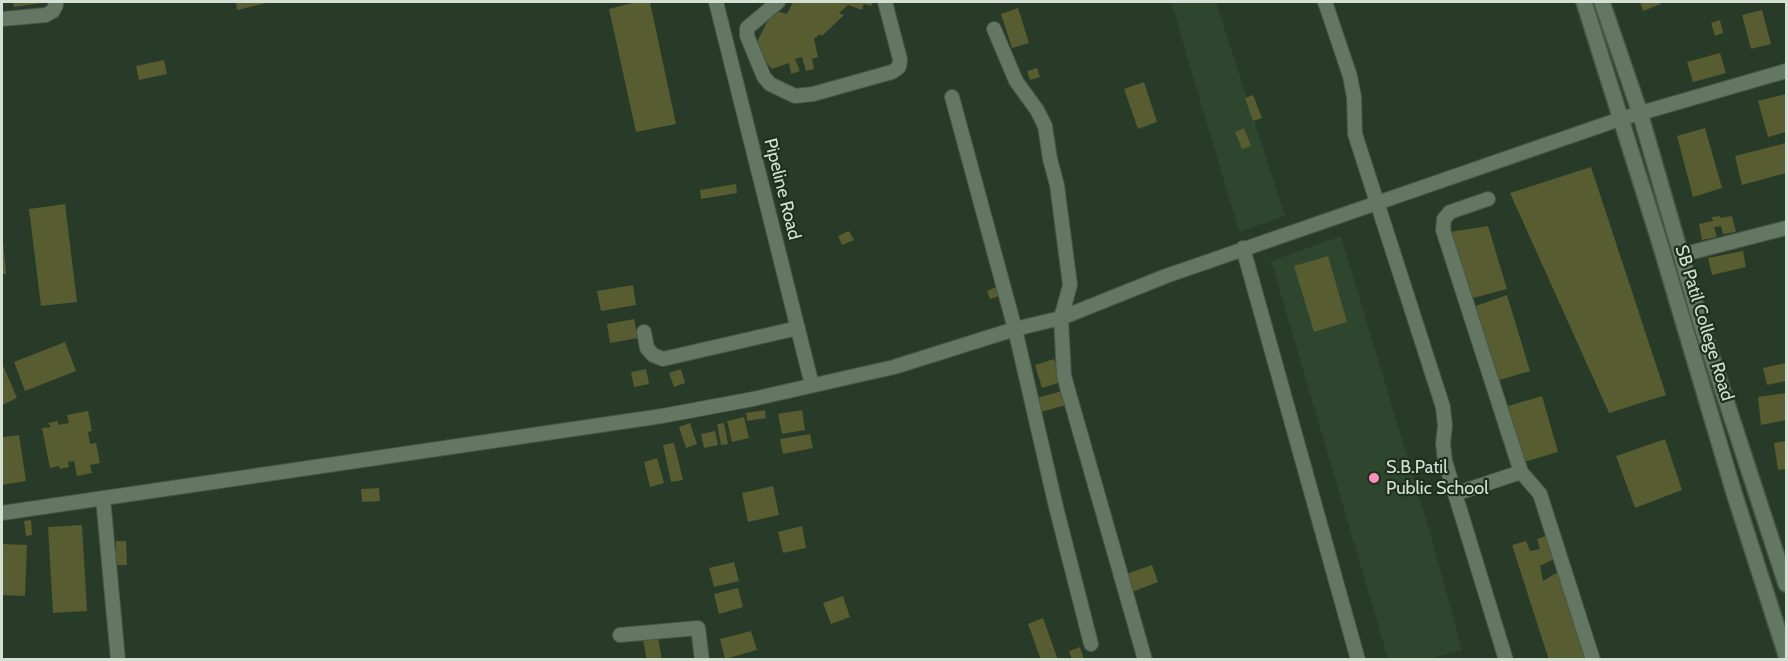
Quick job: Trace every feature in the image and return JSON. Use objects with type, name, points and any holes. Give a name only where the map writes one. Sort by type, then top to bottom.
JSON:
[{"type":"street","points":[[4,19],[46,15],[53,11],[56,2]]},
{"type":"street","name":"Pipeline Road","points":[[716,2],[812,385]]},
{"type":"street","points":[[778,2],[747,28],[747,36],[764,77],[771,84],[795,96],[813,94],[892,72],[900,67],[885,2]]},
{"type":"street","points":[[1325,2],[1350,76],[1354,97],[1355,134],[1443,407],[1445,461],[1506,660]]},
{"type":"street","name":"SB Patil College Road","points":[[1584,2],[1786,655]]},
{"type":"street","name":"SB Patil College Road","points":[[1602,2],[1640,113],[1701,324],[1785,575]]},
{"type":"street","points":[[994,29],[1010,70],[1045,126],[1057,185],[1070,285],[1061,318],[1064,376],[1145,660]]},
{"type":"street","points":[[2,513],[662,416],[753,399],[894,367],[1015,329],[1061,318],[1243,248],[1620,119],[1786,71]]},
{"type":"street","points":[[952,97],[1015,329],[1056,507],[1092,644]]},
{"type":"street","points":[[1488,199],[1450,212],[1444,219],[1443,230],[1521,472],[1540,494],[1593,660]]},
{"type":"street","points":[[1681,255],[1786,228]]},
{"type":"street","points":[[1243,248],[1358,660]]},
{"type":"street","points":[[644,332],[647,348],[653,355],[663,359],[798,328]]},
{"type":"street","points":[[1455,494],[1521,472]]},
{"type":"street","points":[[103,498],[118,660]]},
{"type":"street","points":[[620,635],[698,628],[702,660]]},
{"type":"shaded area","points":[[1171,2],[1216,2],[1285,216],[1239,232]]},
{"type":"shaded area","name":"S.B.Patil Public School","points":[[1341,236],[1429,529],[1462,650],[1428,659],[1388,659],[1271,261]]},
{"type":"building","points":[[13,2],[42,2],[42,3],[14,7]]},
{"type":"building","points":[[236,2],[271,2],[237,10]]},
{"type":"building","points":[[636,2],[650,2],[676,124],[636,132],[609,9]]},
{"type":"building","points":[[793,2],[873,2],[871,6],[864,4],[862,10],[848,5],[839,13],[844,15],[822,36],[820,34],[814,39],[818,57],[812,59],[814,69],[806,71],[802,57],[795,59],[800,71],[791,74],[789,63],[772,69],[758,52],[757,42],[773,10],[787,14]]},
{"type":"building","points":[[1640,2],[1660,2],[1661,4],[1643,11]]},
{"type":"building","points":[[1018,8],[1029,43],[1012,48],[1001,14]]},
{"type":"building","points":[[1762,10],[1771,44],[1751,49],[1742,15]]},
{"type":"building","points":[[1720,20],[1723,33],[1715,36],[1711,23]]},
{"type":"building","points":[[1720,53],[1726,73],[1693,82],[1687,62]]},
{"type":"building","points":[[164,60],[167,74],[139,80],[136,66]]},
{"type":"building","points":[[1037,68],[1040,77],[1030,80],[1027,71]]},
{"type":"building","points":[[1144,82],[1157,122],[1138,129],[1124,89]]},
{"type":"building","points":[[1786,94],[1786,132],[1768,137],[1758,101]]},
{"type":"building","points":[[1253,95],[1262,118],[1253,121],[1245,98]]},
{"type":"building","points":[[1244,128],[1251,146],[1242,149],[1235,132]]},
{"type":"building","points":[[1705,128],[1722,188],[1693,197],[1677,136]]},
{"type":"building","points":[[1786,143],[1786,173],[1742,185],[1735,156]]},
{"type":"building","points":[[1591,167],[1666,395],[1609,413],[1510,193]]},
{"type":"building","points":[[736,184],[737,193],[701,199],[700,190]]},
{"type":"building","points":[[65,204],[77,302],[41,306],[29,209]]},
{"type":"building","points":[[1720,216],[1720,218],[1732,216],[1736,232],[1723,234],[1721,226],[1714,227],[1717,237],[1702,240],[1699,224],[1713,221],[1712,217]]},
{"type":"building","points":[[1488,226],[1507,289],[1473,298],[1450,232]]},
{"type":"building","points":[[849,231],[854,240],[842,245],[838,236]]},
{"type":"building","points":[[3,241],[6,274],[2,274]]},
{"type":"building","points":[[1743,251],[1746,267],[1712,275],[1708,258]]},
{"type":"building","points":[[1328,256],[1347,322],[1314,332],[1294,266]]},
{"type":"building","points":[[633,285],[636,305],[601,311],[597,291]]},
{"type":"building","points":[[996,287],[999,296],[990,299],[987,291]]},
{"type":"building","points":[[1507,295],[1530,371],[1496,381],[1473,307]]},
{"type":"building","points":[[634,319],[638,338],[610,343],[607,324]]},
{"type":"building","points":[[65,342],[76,371],[25,391],[14,362]]},
{"type":"building","points":[[1054,359],[1061,382],[1042,388],[1035,365]]},
{"type":"building","points":[[2,363],[17,398],[2,405]]},
{"type":"building","points":[[1786,363],[1786,381],[1767,385],[1763,368]]},
{"type":"building","points":[[646,369],[649,384],[634,387],[631,372]]},
{"type":"building","points":[[681,369],[685,383],[674,387],[669,373]]},
{"type":"building","points":[[1062,391],[1066,405],[1041,412],[1037,398]]},
{"type":"building","points":[[1786,393],[1786,420],[1761,425],[1758,397]]},
{"type":"building","points":[[1542,396],[1558,452],[1524,462],[1508,406]]},
{"type":"building","points":[[765,410],[766,418],[747,421],[746,413]]},
{"type":"building","points":[[802,410],[805,430],[782,434],[778,414]]},
{"type":"building","points":[[88,411],[92,431],[88,432],[90,444],[96,443],[100,463],[90,465],[92,473],[77,476],[74,461],[68,462],[69,467],[50,468],[42,428],[51,427],[48,423],[58,421],[58,425],[69,423],[67,415]]},
{"type":"building","points":[[744,417],[749,438],[732,442],[727,421]]},
{"type":"building","points":[[690,423],[697,444],[686,448],[679,427]]},
{"type":"building","points":[[724,423],[728,444],[721,445],[717,424]]},
{"type":"building","points":[[715,431],[718,445],[704,448],[701,434]]},
{"type":"building","points":[[810,434],[813,448],[783,454],[780,439]]},
{"type":"building","points":[[19,435],[26,481],[2,485],[2,437]]},
{"type":"building","points":[[1665,439],[1682,490],[1635,508],[1616,456]]},
{"type":"building","points":[[1786,441],[1786,469],[1778,470],[1774,443]]},
{"type":"building","points":[[674,443],[683,480],[671,482],[663,445]]},
{"type":"building","points":[[657,458],[664,483],[650,487],[644,462]]},
{"type":"building","points":[[773,486],[779,515],[748,522],[742,493]]},
{"type":"building","points":[[379,488],[380,501],[362,502],[361,489]]},
{"type":"building","points":[[31,520],[32,535],[26,536],[24,521]]},
{"type":"building","points":[[82,525],[87,611],[53,613],[48,527]]},
{"type":"building","points":[[802,526],[806,548],[783,553],[778,532]]},
{"type":"building","points":[[1548,535],[1556,558],[1540,566],[1543,581],[1560,571],[1579,637],[1589,660],[1549,660],[1512,545],[1526,541],[1530,551],[1540,549],[1537,539]]},
{"type":"building","points":[[116,541],[126,541],[127,565],[116,565]]},
{"type":"building","points":[[2,544],[27,545],[25,596],[2,595]]},
{"type":"building","points":[[734,562],[739,581],[714,587],[709,568]]},
{"type":"building","points":[[1152,565],[1158,582],[1132,592],[1126,574]]},
{"type":"building","points":[[738,588],[743,607],[719,614],[714,594]]},
{"type":"building","points":[[843,596],[850,617],[831,624],[823,603]]},
{"type":"building","points":[[1043,618],[1058,660],[1041,660],[1028,624]]},
{"type":"building","points":[[751,631],[757,650],[725,659],[720,639]]},
{"type":"building","points":[[658,638],[662,660],[647,660],[643,641]]},
{"type":"building","points":[[1080,647],[1084,660],[1072,660],[1069,651]]},
{"type":"place","name":"S.B.Patil Public School","points":[[1374,478]]}]
